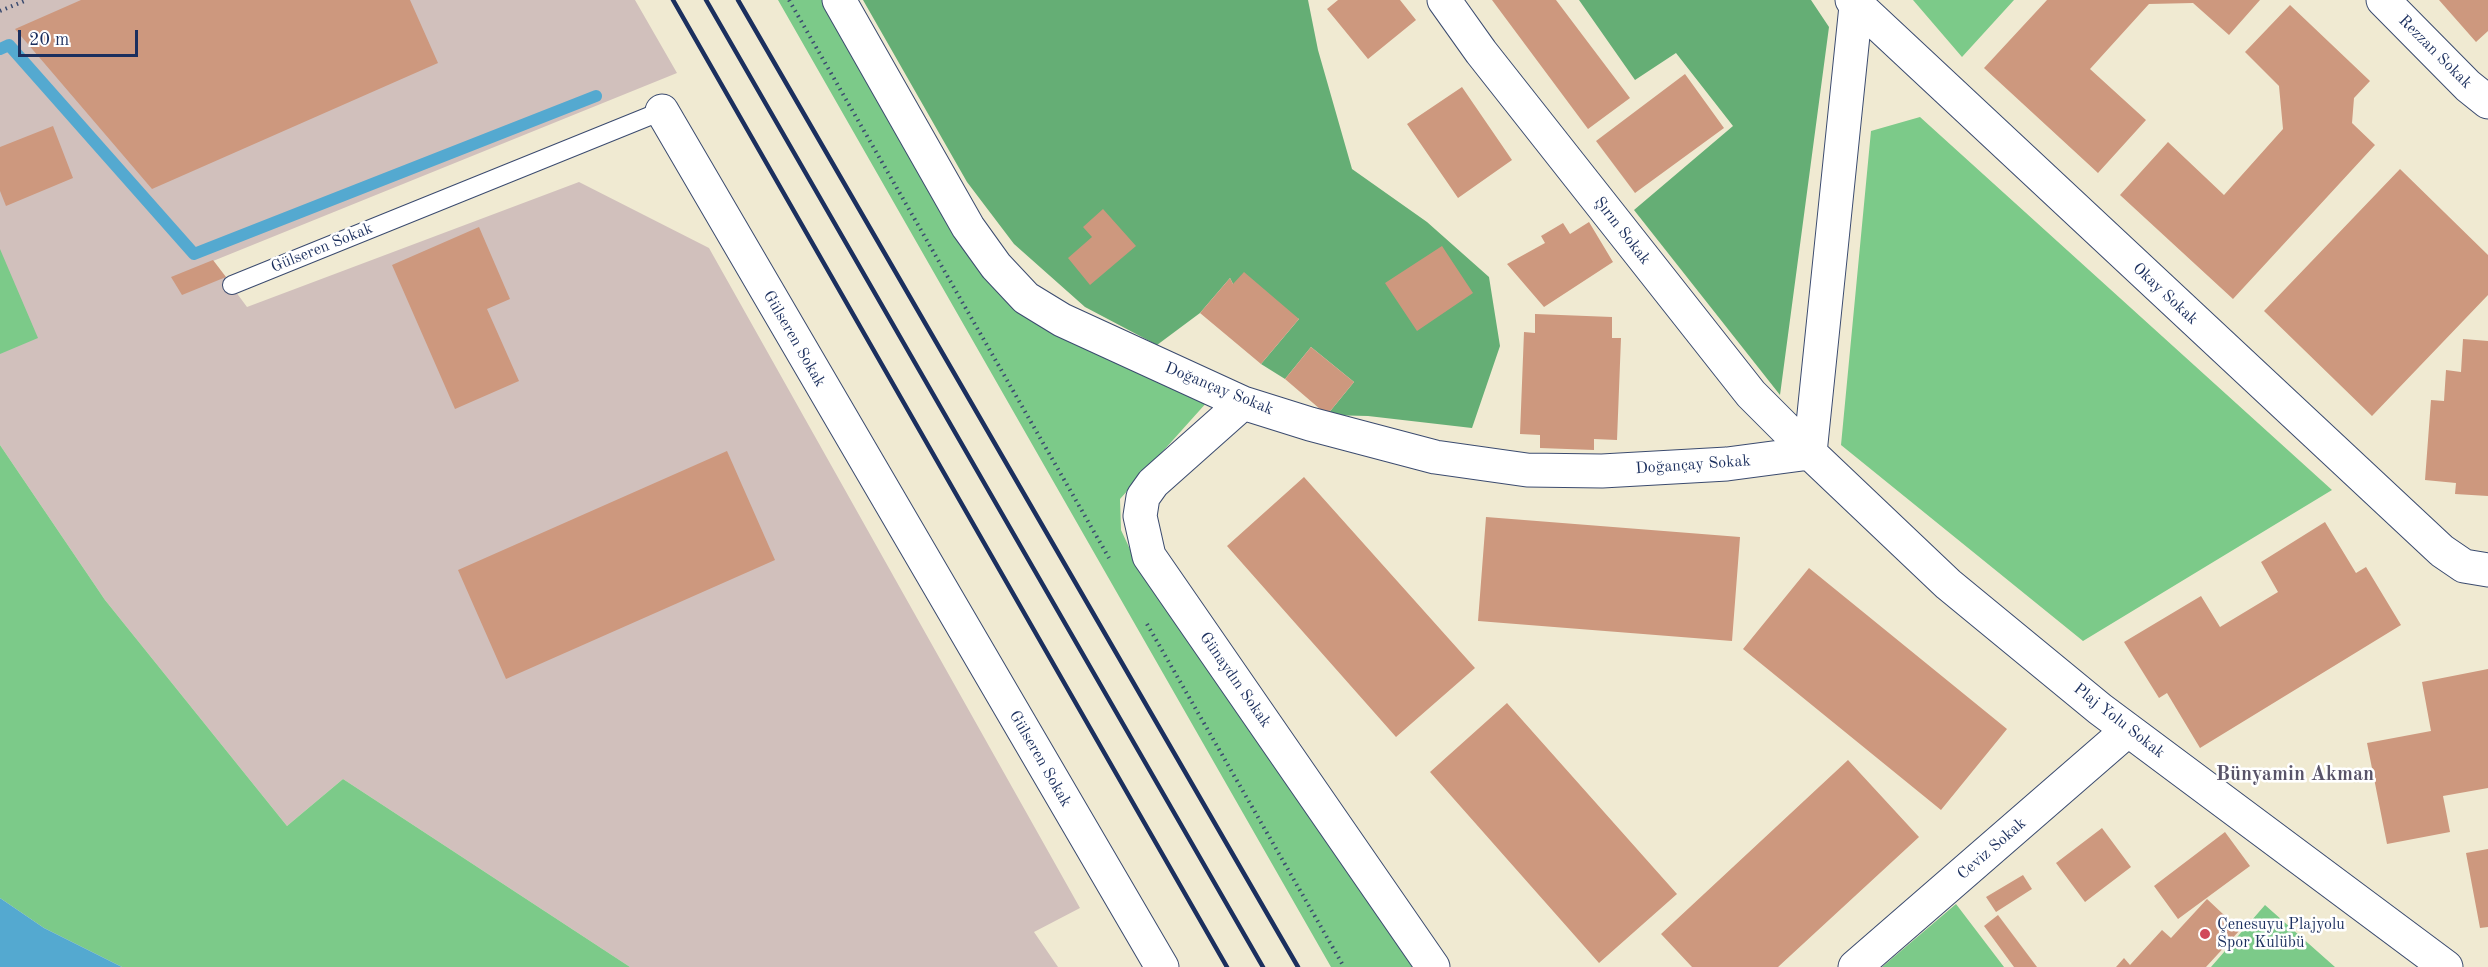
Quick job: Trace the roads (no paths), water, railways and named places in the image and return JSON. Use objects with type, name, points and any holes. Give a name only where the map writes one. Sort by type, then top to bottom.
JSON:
[{"type":"street","name":"Doğançay Sokak","points":[[838,0],[968,227],[996,266],[1026,298],[1062,320],[1243,403],[1310,424],[1435,457],[1527,470],[1602,471],[1704,465],[1810,453]]},
{"type":"street","name":"Şırın Sokak","points":[[1444,0],[1488,62],[1751,394],[1810,453]]},
{"type":"street","name":"Rezzan Sokak","points":[[2383,0],[2468,86],[2488,102]]},
{"type":"street","points":[[1810,453],[1854,3]]},
{"type":"street","name":"Okay Sokak","points":[[1854,3],[2442,551],[2464,567],[2488,570]]},
{"type":"street","name":"Gülseren Sokak","points":[[662,111],[1162,967]]},
{"type":"street","name":"Günaydın Sokak","points":[[1243,403],[1153,483],[1143,497],[1140,516],[1149,556],[1433,967]]},
{"type":"street","name":"Plaj Yolu Sokak","points":[[1810,453],[1948,584],[2128,730],[2446,967]]},
{"type":"street","name":"Ceviz Sokak","points":[[1855,967],[2128,730]]},
{"type":"lane","name":"Gülseren Sokak","points":[[232,285],[662,111]]},
{"type":"water","points":[[0,898],[44,928],[122,967],[0,967]]},
{"type":"waterway","points":[[0,49],[9,45],[194,254],[596,96]]},
{"type":"railway","points":[[673,0],[1227,967]]},
{"type":"railway","points":[[706,0],[1263,967]]},
{"type":"railway","points":[[738,0],[1298,967]]},
{"type":"place","name":"Çenesuyu Plajyolu Spor Kulübü","points":[[2205,934]]},
{"type":"district","name":"Bünyamin Akman","points":[[2295,775]]}]
